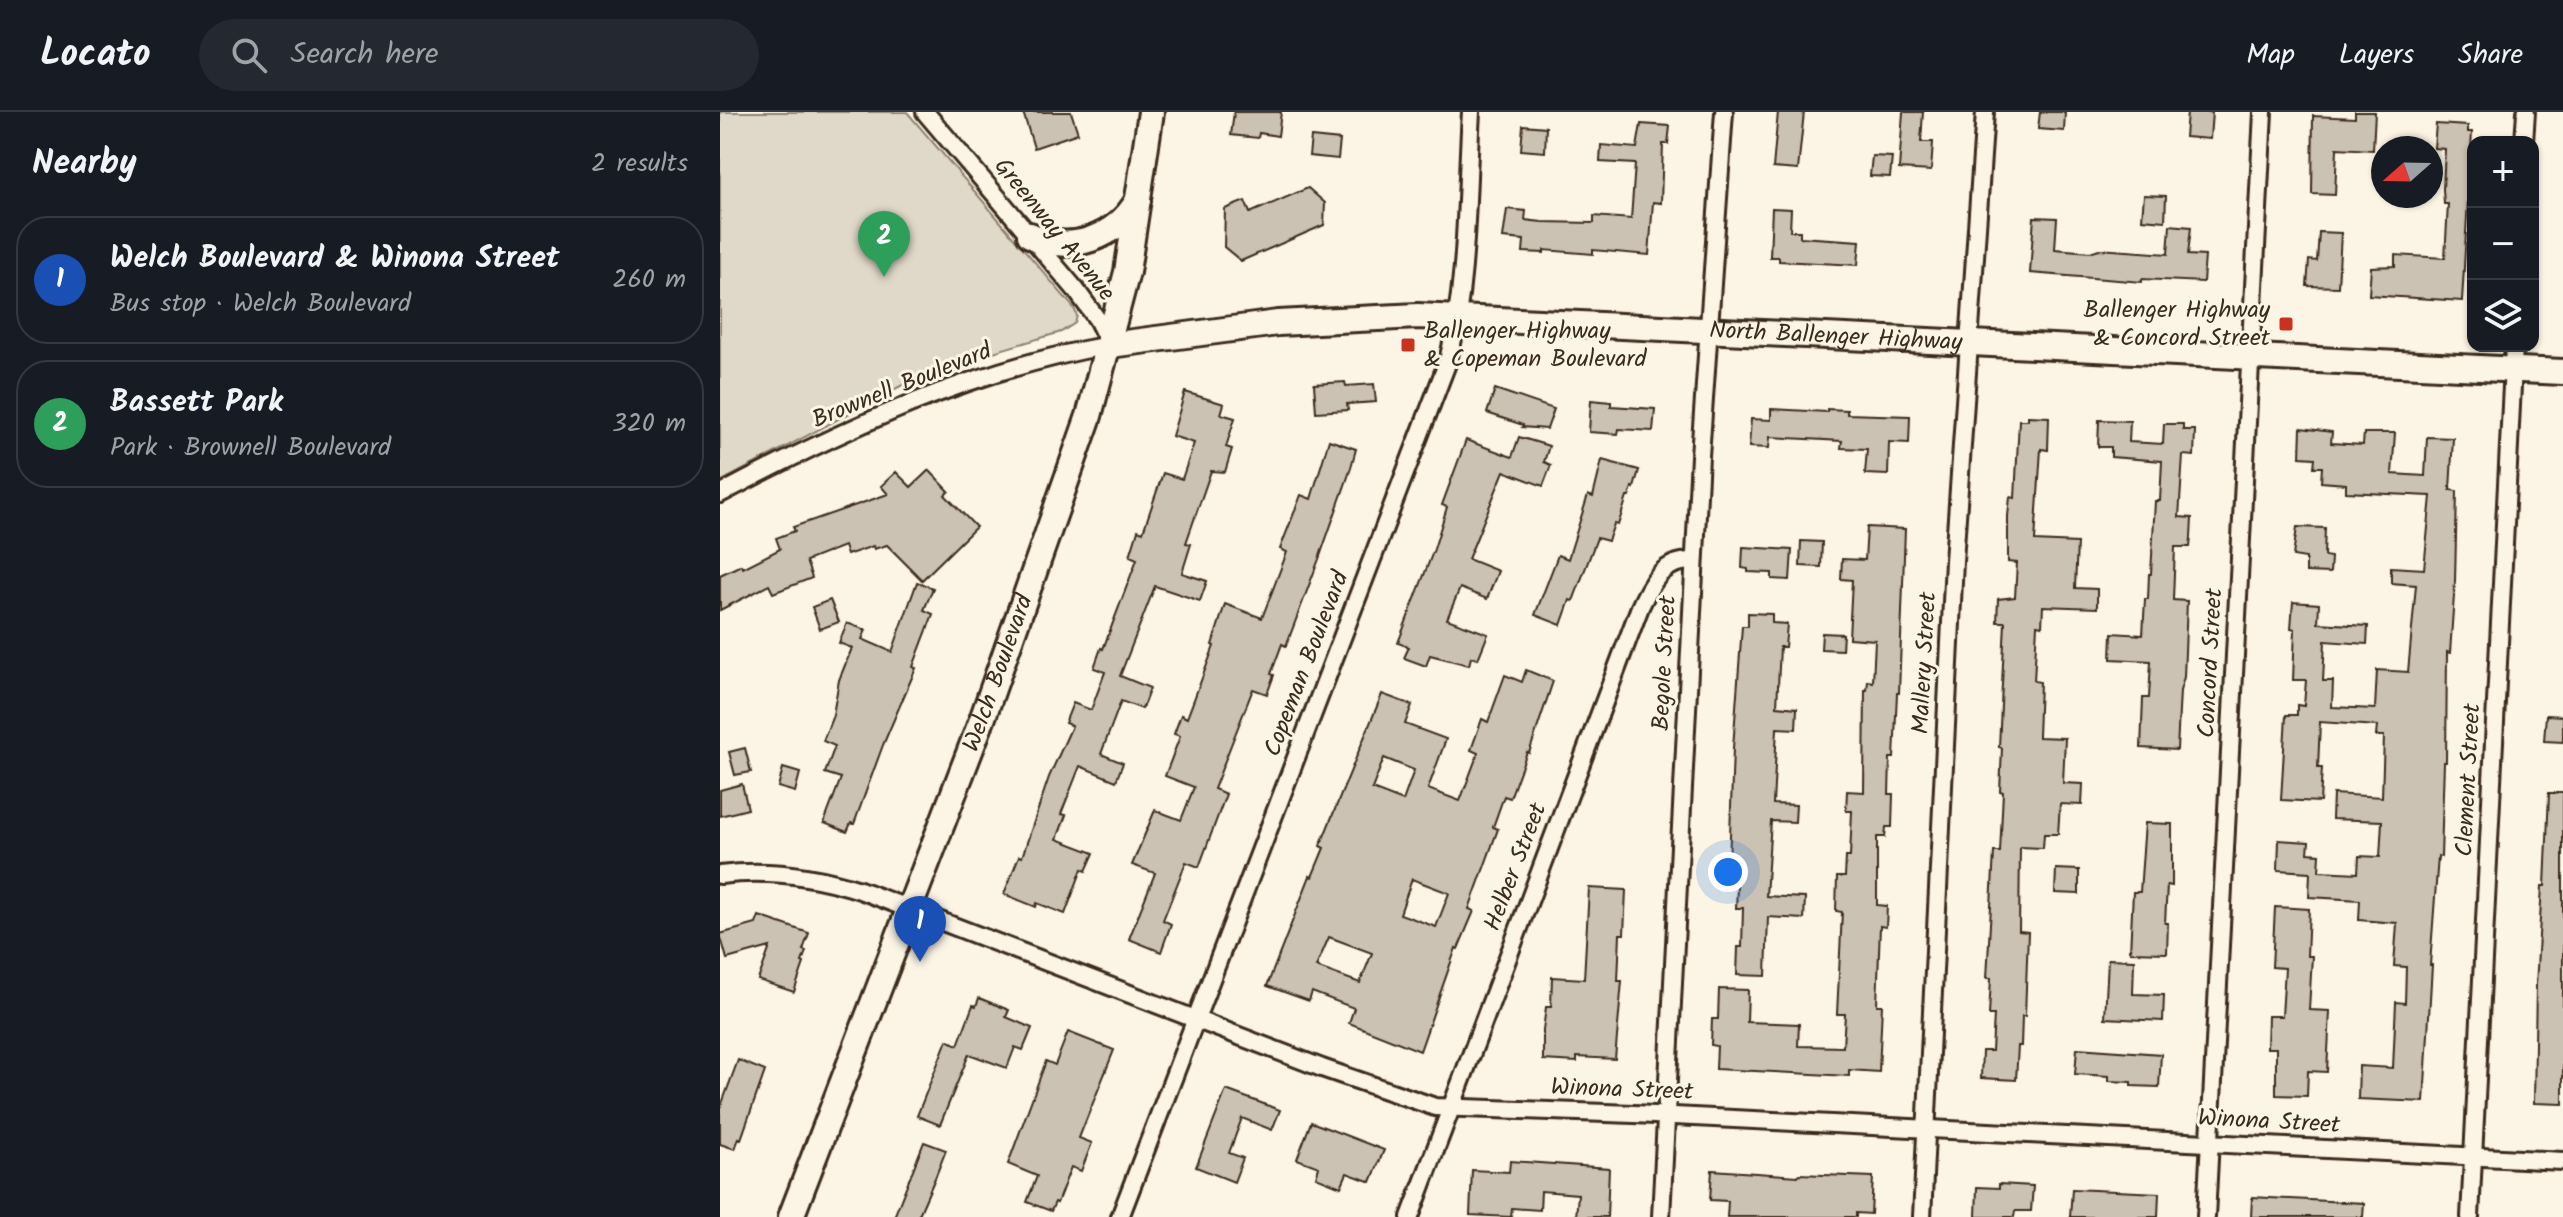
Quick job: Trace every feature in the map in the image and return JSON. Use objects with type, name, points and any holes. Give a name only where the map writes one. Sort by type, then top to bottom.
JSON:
[{"type":"main road","name":"Welch Boulevard","points":[[791,1217],[1018,623],[1089,416],[1127,272],[1151,112]]},
{"type":"main road","points":[[1030,235],[1051,243],[1083,242],[1119,223],[1141,194]]},
{"type":"main road","name":"North Ballenger Highway","points":[[1110,345],[1278,323],[1370,316],[1457,317],[2251,357],[2514,358],[2563,372]]},
{"type":"street","name":"Greenway Avenue","points":[[925,112],[1088,305],[1110,345]]},
{"type":"street","name":"Copeman Boulevard","points":[[1120,1217],[1442,378],[1457,317],[1471,112]]},
{"type":"street","name":"Begole Street","points":[[1661,1217],[1694,561],[1724,112]]},
{"type":"street","name":"Mallery Street","points":[[1922,1217],[1954,561],[1985,112]]},
{"type":"street","name":"Concord Street","points":[[2206,1217],[2263,112]]},
{"type":"street","points":[[2524,136],[2526,112]]},
{"type":"street","name":"Brownell Boulevard","points":[[720,494],[846,431],[932,395],[1020,365],[1110,345]]},
{"type":"street","name":"Clement Street","points":[[2470,1217],[2514,358]]},
{"type":"street","name":"Helber Street","points":[[1410,1217],[1640,607],[1653,583],[1669,565],[1694,561]]},
{"type":"street","name":"Winona Street","points":[[720,875],[754,872],[799,874],[848,886],[1425,1105],[1450,1109],[1666,1115],[2563,1161]]},
{"type":"shaded area","points":[[720,112],[907,112],[1074,308],[1077,316],[1075,323],[1061,332],[929,371],[720,482]]},
{"type":"building","points":[[1023,112],[1071,112],[1078,133],[1034,148]]},
{"type":"building","points":[[1234,112],[1281,112],[1278,136],[1259,133],[1258,138],[1231,135]]},
{"type":"building","points":[[1778,112],[1804,112],[1798,170],[1773,168]]},
{"type":"building","points":[[1903,112],[1923,112],[1921,142],[1933,142],[1931,171],[1899,169]]},
{"type":"building","points":[[2040,112],[2065,112],[2064,131],[2038,129]]},
{"type":"building","points":[[2187,112],[2212,112],[2210,139],[2185,137]]},
{"type":"building","points":[[2355,112],[2375,112],[2371,150],[2337,148],[2335,195],[2312,194],[2313,116],[2355,118]]},
{"type":"building","points":[[1641,124],[1670,126],[1668,144],[1663,144],[1661,203],[1653,202],[1649,255],[1593,250],[1593,254],[1544,250],[1544,253],[1523,252],[1524,240],[1503,238],[1507,209],[1526,211],[1525,220],[1542,222],[1594,223],[1594,216],[1631,219],[1635,164],[1600,162],[1601,145],[1637,148]]},
{"type":"building","points":[[2436,124],[2468,126],[2468,132],[2472,132],[2472,136],[2467,136],[2467,216],[2462,301],[2369,295],[2371,267],[2395,266],[2395,255],[2445,258],[2448,204],[2444,204],[2443,189],[2445,149],[2443,136],[2435,136]]},
{"type":"building","points":[[1523,125],[1546,127],[1545,152],[1521,150]]},
{"type":"building","points":[[1311,137],[1340,140],[1338,159],[1309,156]]},
{"type":"building","points":[[1872,156],[1892,157],[1890,177],[1870,176]]},
{"type":"building","points":[[1308,188],[1325,203],[1324,225],[1241,261],[1224,247],[1225,209],[1245,201],[1250,213]]},
{"type":"building","points":[[2144,195],[2166,196],[2165,221],[2142,219]]},
{"type":"building","points":[[1772,208],[1791,209],[1790,231],[1800,231],[1800,237],[1860,241],[1858,265],[1779,261],[1779,257],[1770,257]]},
{"type":"building","points":[[2034,217],[2057,218],[2055,249],[2090,252],[2099,249],[2168,254],[2170,225],[2191,227],[2188,255],[2205,256],[2203,282],[2142,279],[2142,282],[2030,273]]},
{"type":"building","points":[[2319,232],[2341,233],[2338,287],[2307,286],[2309,260],[2317,261]]},
{"type":"building","points":[[1345,382],[1346,386],[1374,384],[1376,402],[1347,404],[1348,410],[1316,412],[1314,384]]},
{"type":"building","points":[[1495,389],[1554,409],[1547,429],[1522,427],[1487,413]]},
{"type":"building","points":[[1185,392],[1224,404],[1221,414],[1235,418],[1226,447],[1232,449],[1225,472],[1211,471],[1186,543],[1191,544],[1182,573],[1207,581],[1200,601],[1155,586],[1120,676],[1150,688],[1142,709],[1121,701],[1101,754],[1123,763],[1116,781],[1080,766],[1061,814],[1066,815],[1057,839],[1094,853],[1086,871],[1082,869],[1065,914],[1037,903],[1036,907],[1004,894],[1019,856],[1022,857],[1049,777],[1072,726],[1065,723],[1073,703],[1091,710],[1105,672],[1094,668],[1137,559],[1130,556],[1138,530],[1143,532],[1163,473],[1182,479],[1194,443],[1172,436]]},
{"type":"building","points":[[1591,400],[1611,402],[1611,406],[1655,409],[1653,431],[1619,429],[1618,434],[1589,432]]},
{"type":"building","points":[[1771,409],[1847,410],[1847,414],[1910,416],[1909,443],[1889,442],[1888,475],[1865,474],[1867,449],[1841,448],[1842,441],[1770,437],[1769,448],[1749,447],[1751,419],[1771,420]]},
{"type":"building","points":[[2028,416],[2049,417],[2048,450],[2041,449],[2035,541],[2077,543],[2075,588],[2097,589],[2097,608],[2043,606],[2042,626],[2037,625],[2034,681],[2040,682],[2038,737],[2065,738],[2063,783],[2083,784],[2082,805],[2060,804],[2058,834],[2044,834],[2043,848],[2020,847],[2019,931],[2028,932],[2025,1016],[2022,1016],[2016,1080],[1981,1078],[1982,1051],[1992,1051],[1994,1015],[1989,1015],[1991,978],[1987,978],[1994,852],[2000,852],[2003,792],[2000,791],[2002,748],[1999,747],[2005,622],[1997,622],[1998,599],[2015,597],[2017,563],[2008,562],[2008,516],[2010,497],[2015,498],[2019,420],[2028,420]]},
{"type":"building","points":[[2099,420],[2130,421],[2129,442],[2163,444],[2164,424],[2183,424],[2183,430],[2195,430],[2194,456],[2183,455],[2179,517],[2192,518],[2190,547],[2175,547],[2173,600],[2187,601],[2177,750],[2141,748],[2143,698],[2149,698],[2151,661],[2111,659],[2112,633],[2143,635],[2145,599],[2148,599],[2151,574],[2155,501],[2160,501],[2162,461],[2111,457],[2111,447],[2098,447]]},
{"type":"building","points":[[2301,428],[2332,432],[2331,443],[2363,445],[2364,433],[2395,433],[2392,474],[2425,476],[2427,437],[2453,438],[2450,490],[2457,491],[2455,581],[2450,653],[2447,652],[2446,762],[2441,857],[2438,856],[2430,965],[2424,1102],[2358,1099],[2359,1066],[2393,1068],[2396,1002],[2405,1003],[2406,967],[2394,966],[2397,923],[2359,920],[2360,900],[2309,897],[2310,872],[2278,870],[2279,840],[2309,842],[2308,853],[2320,854],[2319,871],[2358,873],[2359,856],[2380,857],[2382,821],[2332,819],[2333,794],[2382,797],[2384,736],[2376,736],[2377,726],[2320,722],[2320,802],[2281,800],[2286,715],[2297,715],[2297,705],[2304,706],[2306,680],[2293,680],[2293,602],[2319,604],[2318,623],[2368,626],[2367,644],[2325,641],[2323,681],[2333,681],[2332,707],[2375,709],[2377,670],[2408,672],[2416,585],[2391,583],[2391,567],[2424,569],[2431,496],[2346,492],[2346,484],[2321,482],[2322,467],[2314,467],[2315,458],[2300,457]]},
{"type":"building","points":[[1519,437],[1549,446],[1544,462],[1551,465],[1543,486],[1504,471],[1468,559],[1498,571],[1487,599],[1460,588],[1447,619],[1488,634],[1478,659],[1471,657],[1469,665],[1430,655],[1426,666],[1404,658],[1409,647],[1398,643],[1434,549],[1447,507],[1442,505],[1466,440],[1512,457]]},
{"type":"building","points":[[1329,440],[1356,449],[1350,471],[1286,646],[1282,644],[1267,694],[1253,689],[1214,789],[1226,794],[1199,867],[1186,862],[1163,920],[1171,924],[1161,952],[1129,939],[1155,873],[1132,865],[1155,810],[1181,820],[1194,787],[1165,776],[1180,736],[1174,734],[1181,715],[1187,718],[1214,646],[1225,604],[1262,618],[1287,552],[1280,549],[1301,495],[1311,499]]},
{"type":"building","points":[[1602,460],[1639,470],[1618,525],[1614,524],[1608,541],[1597,538],[1561,625],[1535,615],[1558,555],[1568,559],[1588,495],[1593,497]]},
{"type":"building","points":[[929,470],[949,491],[945,495],[976,527],[922,580],[887,545],[874,549],[873,546],[847,555],[844,546],[806,561],[812,578],[773,593],[769,585],[720,610],[720,575],[741,565],[743,568],[780,549],[776,538],[795,531],[793,527],[888,494],[881,486],[896,472],[911,487]]},
{"type":"building","points":[[1867,527],[1905,529],[1899,693],[1894,758],[1890,758],[1892,827],[1886,827],[1885,837],[1877,837],[1877,905],[1887,906],[1886,927],[1880,926],[1877,1005],[1882,1005],[1879,1072],[1849,1070],[1849,1076],[1716,1069],[1717,1046],[1711,1045],[1712,1019],[1718,1019],[1719,989],[1748,990],[1747,1022],[1799,1024],[1798,1046],[1843,1047],[1845,1014],[1837,1014],[1842,912],[1836,911],[1837,877],[1845,877],[1846,857],[1850,857],[1852,811],[1846,811],[1847,791],[1864,792],[1865,690],[1868,681],[1873,682],[1875,640],[1849,638],[1852,580],[1841,579],[1842,559],[1865,560]]},
{"type":"building","points":[[2297,527],[2325,528],[2324,556],[2331,557],[2330,573],[2306,572],[2306,558],[2293,556]]},
{"type":"building","points":[[1801,541],[1822,542],[1821,567],[1800,566]]},
{"type":"building","points":[[1743,547],[1792,550],[1790,580],[1772,579],[1772,573],[1748,572],[1748,569],[1742,568]]},
{"type":"building","points":[[917,582],[933,588],[924,610],[933,614],[913,667],[916,668],[854,824],[851,823],[847,832],[824,823],[841,778],[825,773],[835,746],[823,741],[833,715],[839,680],[852,648],[839,643],[847,623],[866,630],[862,639],[892,652]]},
{"type":"building","points":[[830,600],[839,622],[820,629],[812,607]]},
{"type":"building","points":[[1748,613],[1772,614],[1772,623],[1787,624],[1785,647],[1780,647],[1777,706],[1797,708],[1796,729],[1777,728],[1773,804],[1796,805],[1795,822],[1771,821],[1766,896],[1805,898],[1804,919],[1768,917],[1766,976],[1737,975],[1738,947],[1742,947],[1743,908],[1736,908],[1738,866],[1729,865],[1742,626],[1748,626]]},
{"type":"building","points":[[1822,633],[1843,634],[1842,650],[1821,649]]},
{"type":"building","points":[[1526,670],[1553,681],[1510,798],[1504,796],[1493,827],[1498,829],[1469,909],[1474,911],[1456,948],[1420,1051],[1349,1023],[1354,1008],[1312,992],[1309,1001],[1267,986],[1324,848],[1320,846],[1382,694],[1412,705],[1405,724],[1446,739],[1428,789],[1460,801],[1478,753],[1471,750],[1482,719],[1488,722],[1505,675],[1522,682]],"holes":[[[1384,758],[1414,770],[1403,801],[1372,789]],[[1412,879],[1449,893],[1436,927],[1400,914]],[[1329,937],[1372,953],[1360,983],[1316,967]]]},
{"type":"building","points":[[2546,715],[2563,716],[2563,742],[2544,741]]},
{"type":"building","points":[[745,748],[751,772],[735,775],[729,752]]},
{"type":"building","points":[[783,768],[800,773],[795,792],[778,787]]},
{"type":"building","points":[[742,784],[748,809],[720,816],[720,790]]},
{"type":"building","points":[[2549,793],[2563,793],[2563,1104],[2534,1103],[2536,985]]},
{"type":"building","points":[[2145,823],[2172,824],[2172,886],[2167,885],[2165,923],[2168,923],[2167,953],[2130,952],[2133,892],[2140,892]]},
{"type":"building","points":[[2056,869],[2079,870],[2079,894],[2055,893]]},
{"type":"building","points":[[1589,888],[1626,890],[1624,934],[1620,934],[1618,981],[1622,981],[1615,1059],[1577,1057],[1577,1062],[1543,1060],[1543,1030],[1546,1007],[1551,1007],[1552,977],[1584,979]]},
{"type":"building","points":[[2275,907],[2309,909],[2307,956],[2312,956],[2309,1010],[2330,1011],[2327,1072],[2308,1071],[2307,1096],[2276,1095],[2276,1048],[2267,1048],[2268,1016],[2282,1016],[2285,968],[2272,967]]},
{"type":"building","points":[[759,916],[809,933],[803,950],[806,951],[804,963],[794,992],[758,980],[770,947],[727,959],[720,934],[756,924]]},
{"type":"building","points":[[2108,959],[2134,960],[2133,994],[2164,995],[2163,1021],[2105,1018]]},
{"type":"building","points":[[979,998],[1009,1010],[1006,1017],[1032,1028],[1023,1050],[1015,1047],[1007,1068],[969,1054],[940,1125],[917,1116],[947,1040],[958,1045],[973,1005],[976,1006]]},
{"type":"building","points":[[1068,1032],[1114,1050],[1079,1138],[1092,1143],[1081,1171],[1071,1167],[1051,1211],[1027,1202],[1037,1176],[1008,1164],[1046,1061],[1055,1065]]},
{"type":"building","points":[[2077,1048],[2161,1054],[2159,1087],[2131,1086],[2131,1082],[2109,1081],[2109,1076],[2075,1074]]},
{"type":"building","points":[[738,1060],[765,1071],[735,1149],[720,1144],[720,1109]]},
{"type":"building","points":[[1226,1090],[1280,1110],[1272,1130],[1242,1118],[1229,1153],[1243,1158],[1234,1182],[1196,1167]]},
{"type":"building","points":[[1311,1122],[1384,1150],[1371,1182],[1347,1173],[1341,1187],[1316,1177],[1319,1167],[1297,1159]]},
{"type":"building","points":[[924,1142],[946,1150],[935,1178],[918,1217],[894,1217]]},
{"type":"building","points":[[1510,1161],[1609,1168],[1607,1217],[1576,1217],[1578,1194],[1541,1191],[1540,1210],[1512,1208],[1511,1217],[1470,1215],[1472,1170],[1509,1172]]},
{"type":"building","points":[[1712,1170],[1873,1177],[1871,1214],[1856,1213],[1856,1217],[1727,1217],[1728,1201],[1710,1200]]},
{"type":"building","points":[[1999,1184],[2033,1186],[2031,1211],[2015,1211],[2014,1217],[1976,1217],[1977,1187],[1999,1188]]},
{"type":"building","points":[[2072,1189],[2159,1193],[2158,1217],[2070,1217]]},
{"type":"building","points":[[2252,1197],[2364,1203],[2363,1217],[2251,1217]]},
{"type":"place","name":"Bassett Park","points":[[884,277]]},
{"type":"place","name":"Ballenger Highway & Concord Street","points":[[2286,324]]},
{"type":"place","name":"Ballenger Highway & Copeman Boulevard","points":[[1408,345]]},
{"type":"place","name":"Welch Boulevard & Winona Street","points":[[920,962]]}]
